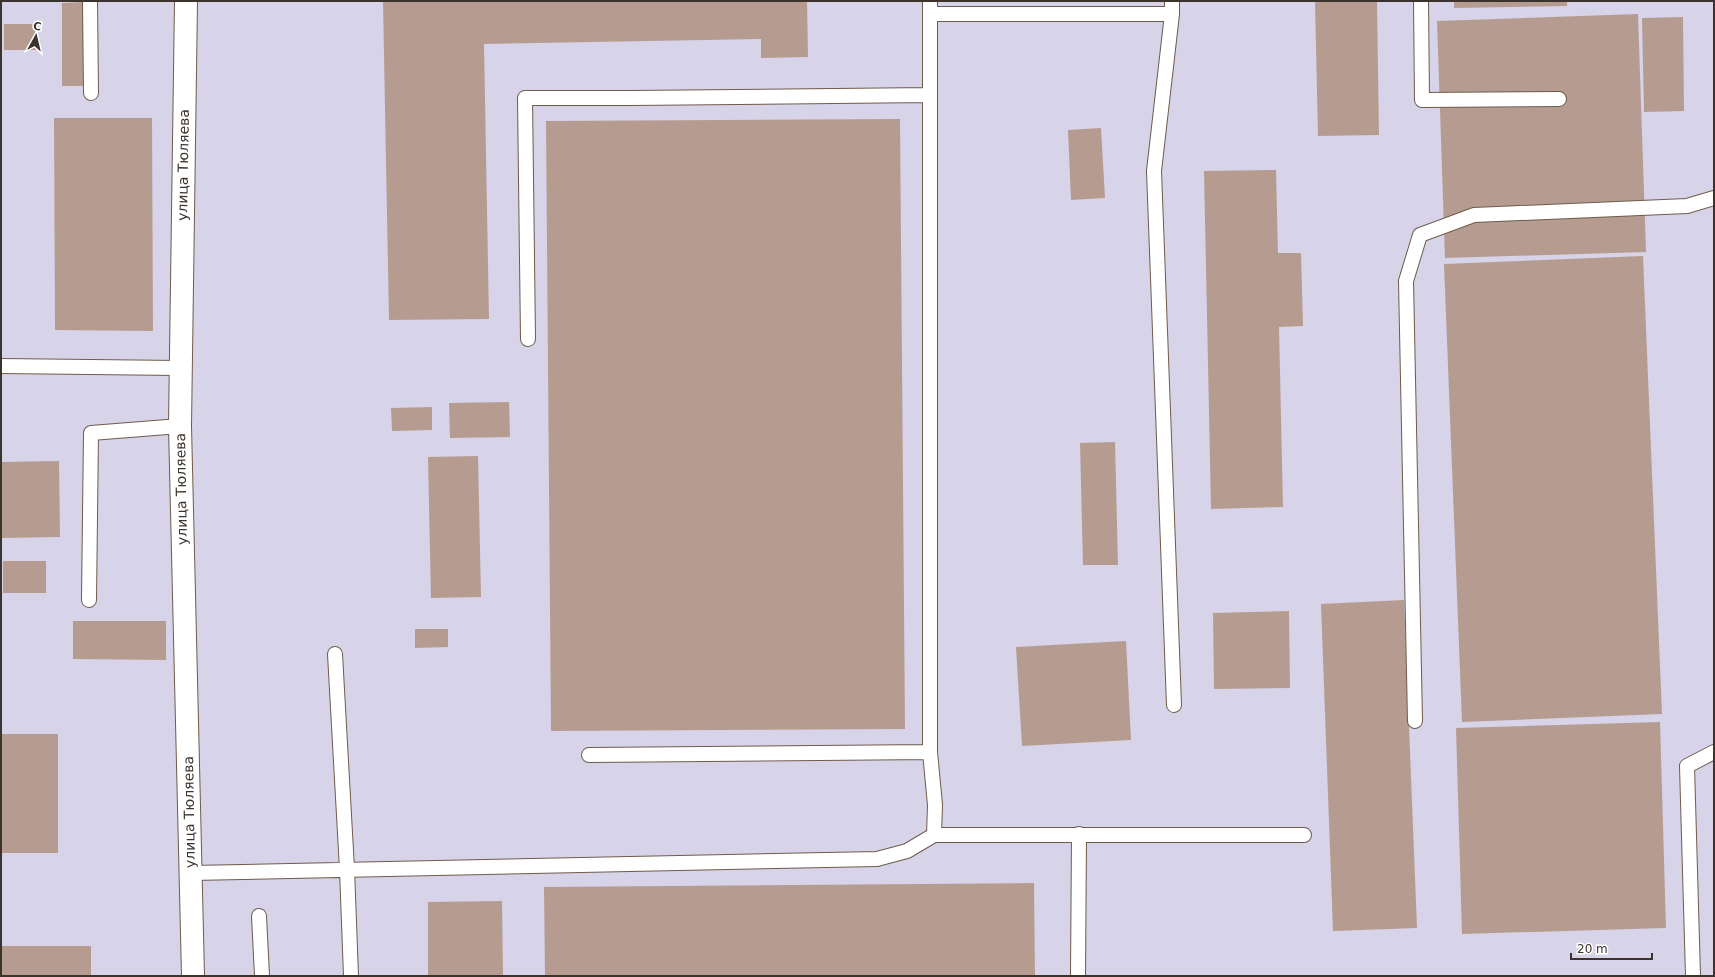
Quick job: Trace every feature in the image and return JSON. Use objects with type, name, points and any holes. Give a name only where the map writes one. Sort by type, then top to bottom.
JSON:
[{"type":"street","name":"улица Тюляева","points":[[186,1],[179,368],[193,976]]},
{"type":"lane","points":[[90,1],[91,93]]},
{"type":"lane","points":[[1421,1],[1422,100],[1559,99]]},
{"type":"lane","points":[[934,834],[935,805],[930,752],[930,8],[1172,7],[1154,171],[1174,705]]},
{"type":"lane","points":[[528,338],[525,98],[930,95]]},
{"type":"lane","points":[[1415,721],[1406,281],[1420,235],[1474,215],[1686,206],[1714,198]]},
{"type":"lane","points":[[1,366],[179,368]]},
{"type":"lane","points":[[89,600],[91,433],[180,426]]},
{"type":"lane","points":[[335,654],[347,869],[350,976]]},
{"type":"lane","points":[[589,755],[930,752]]},
{"type":"lane","points":[[1693,976],[1687,766],[1714,752]]},
{"type":"lane","points":[[191,873],[877,859],[907,851],[934,834],[1304,835]]},
{"type":"lane","points":[[1078,834],[1078,976]]},
{"type":"lane","points":[[259,916],[262,976]]},
{"type":"shaded area","points":[[1,1],[1714,1],[1714,976],[1,976]]},
{"type":"building","points":[[383,1],[807,1],[808,57],[761,58],[761,39],[484,44],[489,319],[389,320]]},
{"type":"building","points":[[1315,1],[1377,1],[1379,135],[1318,136]]},
{"type":"building","points":[[1454,1],[1567,1],[1567,6],[1454,8]]},
{"type":"building","points":[[83,2],[83,86],[62,86],[62,3]]},
{"type":"building","points":[[1638,14],[1646,252],[1445,258],[1437,21]]},
{"type":"building","points":[[1683,17],[1684,111],[1644,112],[1642,18]]},
{"type":"building","points":[[4,24],[37,24],[37,50],[4,50]]},
{"type":"building","points":[[54,118],[152,118],[153,331],[55,330]]},
{"type":"building","points":[[900,119],[905,729],[551,731],[546,121]]},
{"type":"building","points":[[1101,128],[1105,198],[1071,200],[1068,130]]},
{"type":"building","points":[[1276,170],[1278,253],[1301,253],[1303,326],[1279,327],[1283,507],[1211,509],[1204,171]]},
{"type":"building","points":[[1643,256],[1662,714],[1462,722],[1444,264]]},
{"type":"building","points":[[509,402],[510,437],[450,438],[449,403]]},
{"type":"building","points":[[432,407],[432,430],[392,431],[391,408]]},
{"type":"building","points":[[1115,442],[1118,565],[1083,565],[1080,443]]},
{"type":"building","points":[[478,456],[481,597],[431,598],[428,457]]},
{"type":"building","points":[[59,461],[60,537],[2,538],[1,462]]},
{"type":"building","points":[[3,561],[46,561],[46,593],[3,593]]},
{"type":"building","points":[[1404,600],[1417,928],[1333,931],[1321,604]]},
{"type":"building","points":[[1289,611],[1290,688],[1214,689],[1213,613]]},
{"type":"building","points":[[73,621],[166,621],[166,660],[73,659]]},
{"type":"building","points":[[415,629],[448,629],[448,647],[415,648]]},
{"type":"building","points":[[1126,641],[1131,740],[1022,746],[1016,647]]},
{"type":"building","points":[[1660,722],[1666,928],[1462,934],[1456,728]]},
{"type":"building","points":[[1,734],[58,734],[58,853],[1,853]]},
{"type":"building","points":[[1034,883],[1035,976],[545,976],[544,887]]},
{"type":"building","points":[[502,901],[503,976],[428,976],[428,902]]},
{"type":"building","points":[[1,946],[91,946],[91,976],[1,976]]}]
